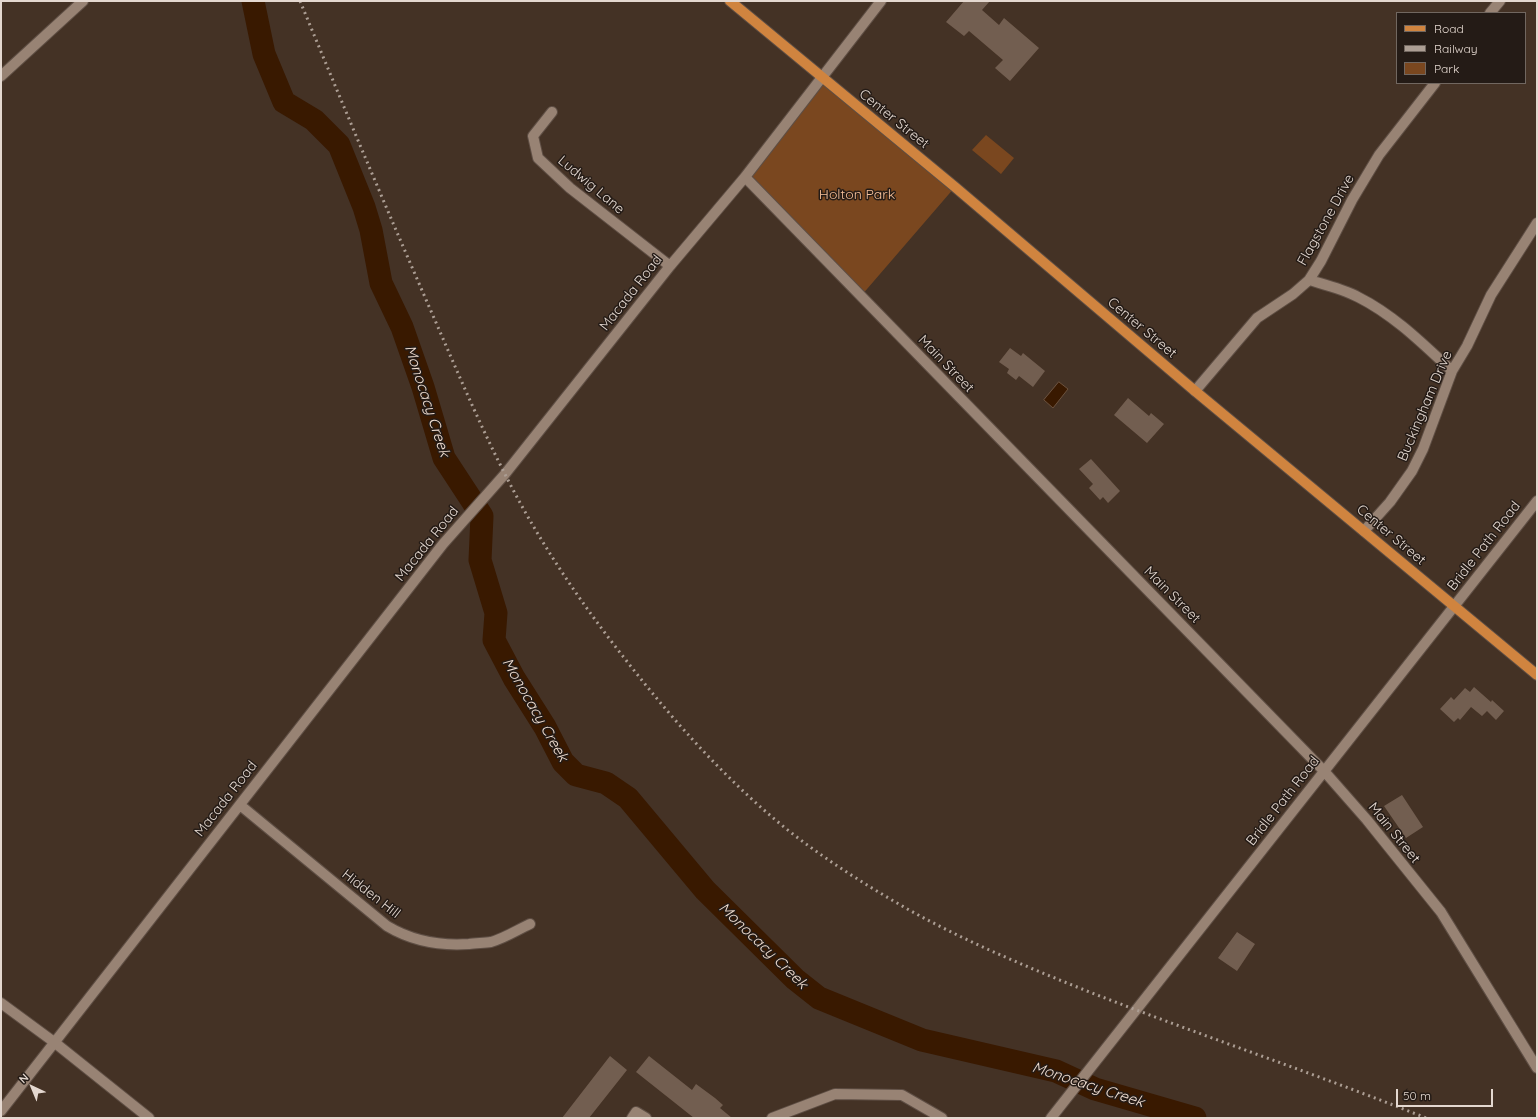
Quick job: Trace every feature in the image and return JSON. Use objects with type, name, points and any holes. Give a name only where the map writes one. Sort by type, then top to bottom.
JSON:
[{"type":"main road","name":"Center Street","points":[[730,1],[955,187],[1194,391],[1537,675]]},
{"type":"street","name":"Macada Road","points":[[1,1111],[443,544],[496,484],[670,266],[745,177],[881,1]]},
{"type":"street","points":[[1491,12],[1500,1]]},
{"type":"street","points":[[1,76],[79,2]]},
{"type":"street","name":"Flagstone Drive","points":[[1194,391],[1257,318],[1293,294],[1309,280],[1321,261],[1352,200],[1379,155],[1434,84]]},
{"type":"street","name":"Ludwig Lane","points":[[552,112],[533,136],[538,158],[570,188],[670,266]]},
{"type":"street","name":"Main Street","points":[[745,177],[1324,771],[1367,820],[1441,912],[1537,1068]]},
{"type":"street","name":"Buckingham Drive","points":[[1364,531],[1390,502],[1412,471],[1423,449],[1452,371],[1467,346],[1491,295],[1537,223]]},
{"type":"street","points":[[1309,280],[1357,296],[1375,306],[1392,317],[1452,371]]},
{"type":"street","name":"Bridle Path Road","points":[[1051,1118],[1537,501]]},
{"type":"street","name":"Hidden Hill","points":[[240,805],[386,926],[396,931],[418,940],[456,945],[489,942],[502,938],[530,924]]},
{"type":"street","points":[[1,1003],[54,1042],[149,1118]]},
{"type":"street","points":[[772,1118],[835,1094],[902,1095],[942,1118]]},
{"type":"street","points":[[632,1118],[636,1112],[646,1118]]},
{"type":"green space","name":"Holton Park","points":[[821,77],[955,187],[861,296],[745,177]]},
{"type":"green space","points":[[986,135],[1014,158],[1001,174],[972,150]]},
{"type":"shaded area","points":[[1059,382],[1068,389],[1053,408],[1044,400]]},
{"type":"building","points":[[964,1],[990,1],[982,10],[999,25],[1004,18],[1039,48],[1010,81],[995,68],[1003,60],[969,31],[964,36],[946,22]]},
{"type":"building","points":[[1010,348],[1021,356],[1023,353],[1045,371],[1033,387],[1019,376],[1016,380],[1007,373],[1009,369],[999,362]]},
{"type":"building","points":[[1128,398],[1149,416],[1151,413],[1164,424],[1147,443],[1114,415]]},
{"type":"building","points":[[1091,459],[1120,491],[1108,503],[1103,497],[1100,500],[1089,488],[1093,484],[1079,469]]},
{"type":"building","points":[[1474,687],[1504,711],[1496,720],[1487,711],[1482,716],[1471,707],[1460,720],[1458,718],[1454,722],[1440,709],[1451,697],[1454,700],[1465,688],[1470,692]]},
{"type":"building","points":[[1402,795],[1423,827],[1406,838],[1384,806]]},
{"type":"building","points":[[1237,932],[1255,944],[1237,971],[1218,958]]},
{"type":"building","points":[[610,1056],[627,1070],[589,1118],[562,1118]]},
{"type":"building","points":[[649,1056],[692,1090],[696,1084],[715,1098],[723,1105],[720,1108],[732,1118],[694,1118],[636,1072]]},
{"type":"waterway","name":"Monocacy Creek","points":[[253,1],[264,54],[284,102],[314,120],[339,145],[364,207],[371,230],[381,283],[402,327],[423,387],[444,458],[482,516],[480,560],[496,613],[494,640],[514,678],[545,727],[563,762],[576,775],[606,783],[628,798],[705,890],[795,979],[819,998],[922,1040],[1056,1071],[1095,1089],[1195,1118]]},
{"type":"railway","points":[[300,1],[456,369],[482,427],[525,512],[566,578],[620,653],[680,726],[730,779],[784,827],[830,861],[895,902],[975,944],[1087,991],[1342,1085],[1426,1118]]}]
